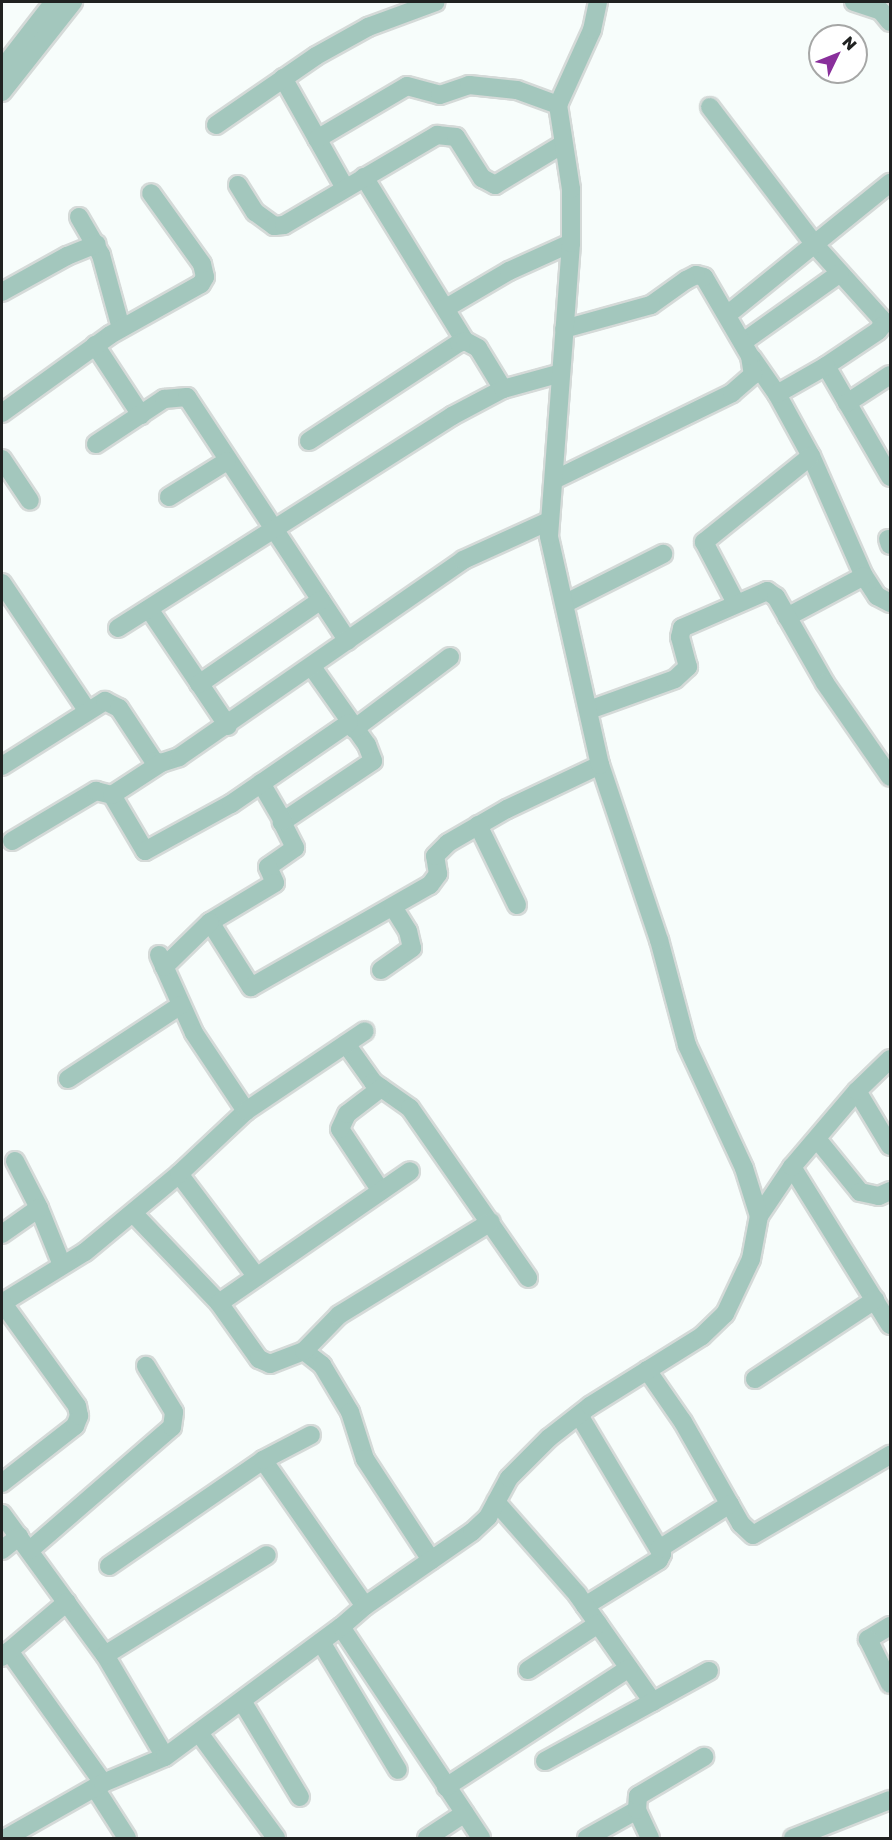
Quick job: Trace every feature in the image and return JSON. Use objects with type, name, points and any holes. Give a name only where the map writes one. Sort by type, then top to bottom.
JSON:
[{"type":"street","points":[[2,69],[54,2]]},
{"type":"street","points":[[2,92],[73,2]]},
{"type":"street","points":[[216,125],[283,78],[368,27],[436,2]]},
{"type":"street","points":[[598,2],[592,30],[558,105],[570,189],[571,243],[556,479],[549,521],[549,536],[566,603],[600,765],[659,940],[687,1044],[744,1168],[759,1216]]},
{"type":"street","points":[[854,2],[881,11],[891,22]]},
{"type":"street","points":[[283,78],[345,188]]},
{"type":"street","points":[[317,139],[407,86],[423,87],[440,95],[469,85],[517,90],[558,105]]},
{"type":"street","points":[[710,107],[815,245],[881,318],[882,326],[826,366],[777,394]]},
{"type":"street","points":[[237,185],[255,212],[274,226],[284,225],[415,146],[446,134],[464,147],[482,178],[495,185],[563,144]]},
{"type":"street","points":[[364,177],[465,341],[477,348],[503,389]]},
{"type":"street","points":[[727,315],[891,183]]},
{"type":"street","points":[[2,413],[95,345],[122,328],[182,298],[205,277],[202,264],[151,194]]},
{"type":"street","points":[[79,217],[97,244],[122,328]]},
{"type":"street","points":[[446,308],[509,271],[571,243]]},
{"type":"street","points":[[2,292],[67,256],[97,244]]},
{"type":"street","points":[[746,349],[840,273]]},
{"type":"street","points":[[564,329],[651,305],[696,275],[711,285],[746,349],[777,394],[811,456],[864,576],[876,597],[891,603]]},
{"type":"street","points":[[309,441],[447,348],[465,341]]},
{"type":"street","points":[[95,345],[141,415]]},
{"type":"street","points":[[556,479],[740,388],[753,375],[746,349]]},
{"type":"street","points":[[826,366],[891,477]]},
{"type":"street","points":[[118,628],[452,416],[503,389],[561,374]]},
{"type":"street","points":[[847,403],[891,375]]},
{"type":"street","points":[[96,444],[164,399],[187,397],[204,418],[227,461],[348,641]]},
{"type":"street","points":[[736,603],[704,542],[811,456]]},
{"type":"street","points":[[2,459],[30,501]]},
{"type":"street","points":[[169,497],[227,461]]},
{"type":"street","points":[[112,795],[161,763],[179,757],[228,726],[463,560],[549,521]]},
{"type":"street","points":[[566,603],[663,554]]},
{"type":"street","points":[[787,617],[864,576]]},
{"type":"street","points":[[2,583],[87,710]]},
{"type":"street","points":[[589,710],[675,679],[689,662],[680,631],[766,591],[776,597],[825,683],[891,777]]},
{"type":"street","points":[[199,684],[321,600]]},
{"type":"street","points":[[148,609],[228,726]]},
{"type":"street","points":[[12,841],[96,791],[112,795],[145,851],[352,726],[450,657]]},
{"type":"street","points":[[283,821],[372,761],[352,726],[312,667]]},
{"type":"street","points":[[2,766],[87,710],[111,701],[147,752],[161,763]]},
{"type":"street","points":[[210,922],[250,987],[435,881],[437,850],[478,825],[600,765]]},
{"type":"street","points":[[246,1112],[199,1041],[162,961],[210,922],[275,883],[268,867],[295,848],[283,821],[261,783]]},
{"type":"street","points":[[478,825],[517,905]]},
{"type":"street","points":[[381,970],[412,948],[408,931],[393,907]]},
{"type":"street","points":[[68,1079],[181,1005]]},
{"type":"street","points":[[2,1483],[75,1426],[79,1416],[77,1406],[2,1302],[62,1265],[133,1213],[246,1112],[365,1031]]},
{"type":"street","points":[[346,1044],[381,1088],[410,1108],[528,1278]]},
{"type":"street","points":[[6,1839],[26,1834],[99,1786],[165,1757],[341,1628],[365,1606],[472,1532],[488,1517],[521,1464],[579,1415],[702,1336],[725,1314],[751,1259],[759,1216],[792,1167],[857,1091],[891,1059]]},
{"type":"street","points":[[381,1088],[346,1114],[340,1130],[381,1191]]},
{"type":"street","points":[[857,1091],[891,1146]]},
{"type":"street","points":[[817,1138],[860,1191],[879,1196],[891,1191]]},
{"type":"street","points":[[15,1161],[39,1208],[62,1265]]},
{"type":"street","points":[[792,1167],[891,1325]]},
{"type":"street","points":[[219,1303],[410,1171]]},
{"type":"street","points":[[179,1174],[257,1277]]},
{"type":"street","points":[[2,1234],[39,1208]]},
{"type":"street","points":[[133,1213],[219,1303],[259,1359],[270,1364],[304,1351],[339,1315],[491,1222]]},
{"type":"street","points":[[755,1379],[875,1300]]},
{"type":"street","points":[[304,1351],[314,1355],[331,1377],[350,1412],[365,1459],[431,1560]]},
{"type":"street","points":[[2,1551],[25,1543],[172,1427],[174,1412],[146,1366]]},
{"type":"street","points":[[647,1370],[683,1422],[746,1531],[760,1533],[891,1455]]},
{"type":"street","points":[[579,1415],[660,1549],[659,1560],[585,1606]]},
{"type":"street","points":[[109,1566],[263,1460],[311,1435]]},
{"type":"street","points":[[263,1460],[365,1606]]},
{"type":"street","points":[[496,1502],[585,1606],[653,1702]]},
{"type":"street","points":[[660,1549],[730,1504]]},
{"type":"street","points":[[2,1514],[105,1655],[165,1757]]},
{"type":"street","points":[[105,1655],[267,1555]]},
{"type":"street","points":[[67,1602],[5,1654],[99,1786],[127,1839]]},
{"type":"street","points":[[528,1670],[598,1624]]},
{"type":"street","points":[[891,1626],[868,1639],[891,1684]]},
{"type":"street","points":[[341,1628],[481,1839]]},
{"type":"street","points":[[321,1642],[398,1770]]},
{"type":"street","points":[[446,1787],[629,1668]]},
{"type":"street","points":[[544,1761],[709,1671]]},
{"type":"street","points":[[242,1701],[300,1797]]},
{"type":"street","points":[[199,1732],[276,1839]]},
{"type":"street","points":[[650,1839],[637,1810],[638,1796],[644,1789],[704,1757]]},
{"type":"street","points":[[793,1839],[891,1800]]},
{"type":"street","points":[[587,1839],[637,1810]]},
{"type":"street","points":[[427,1839],[465,1813]]}]
